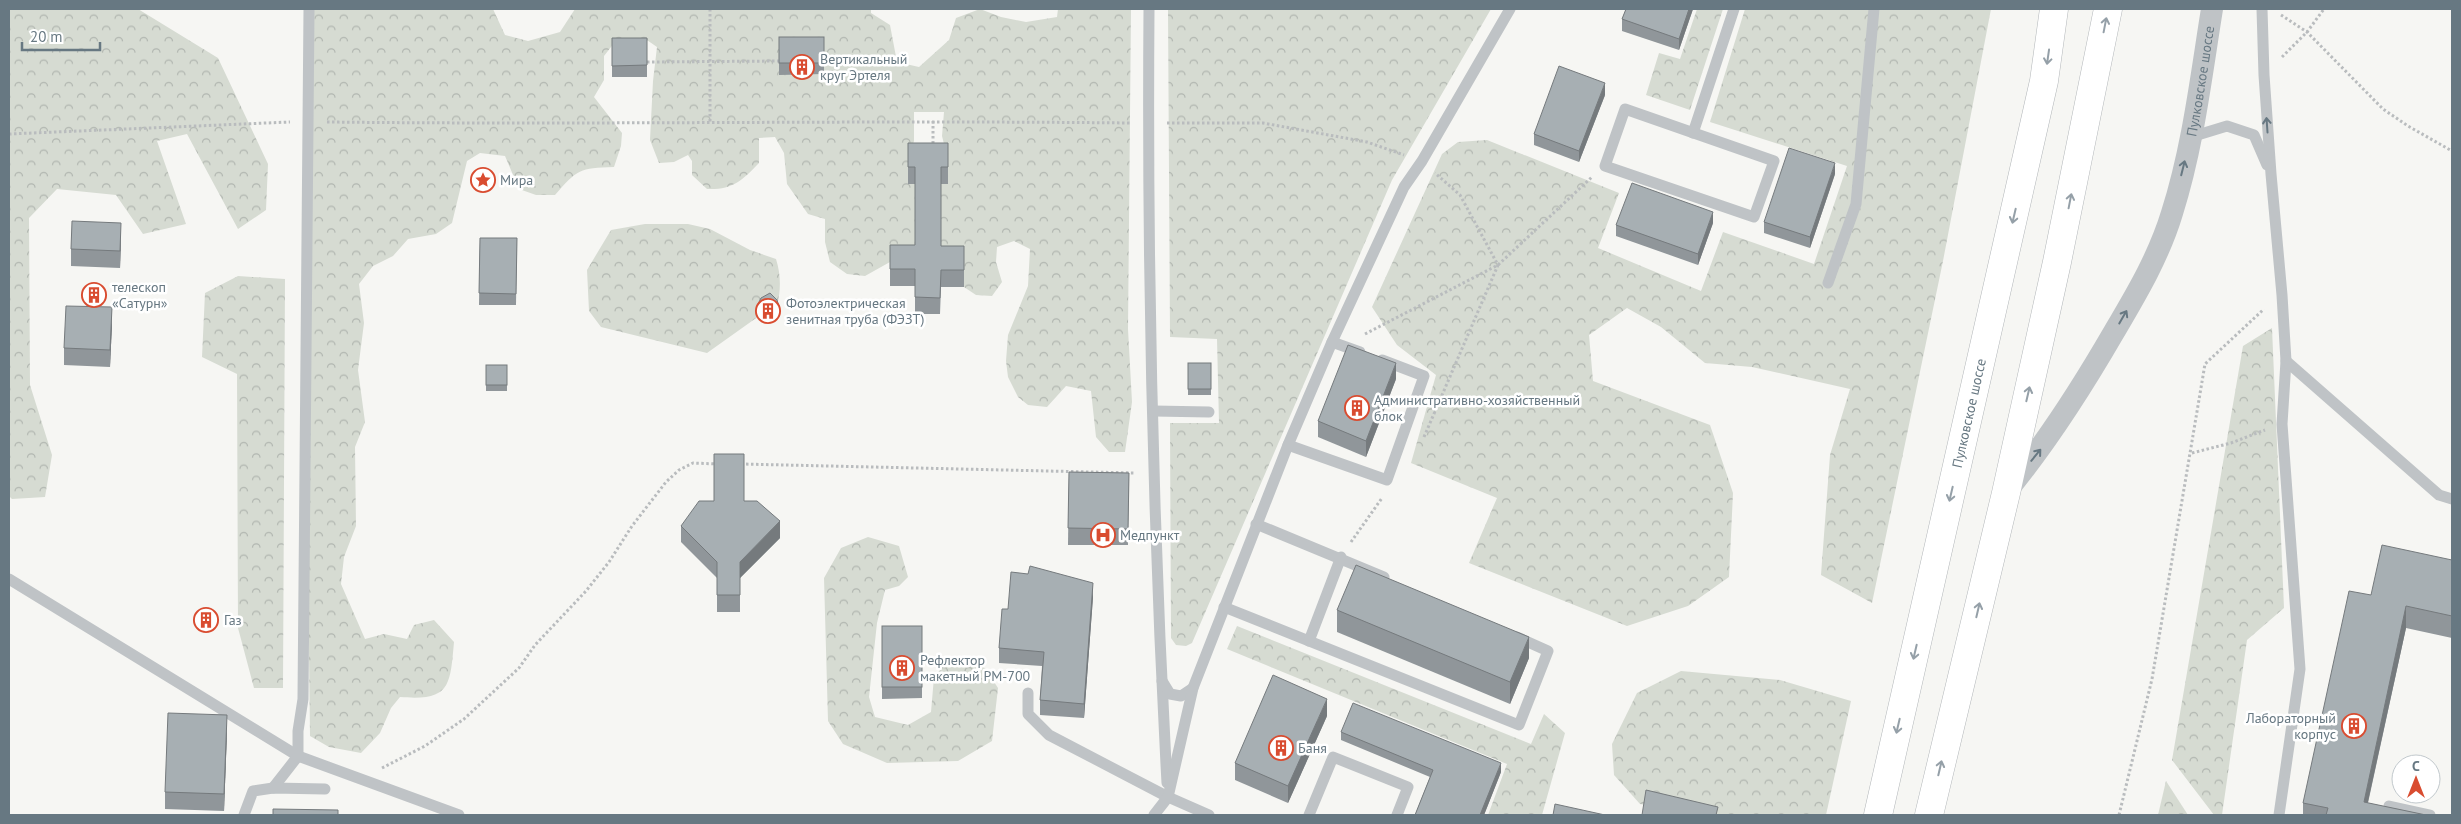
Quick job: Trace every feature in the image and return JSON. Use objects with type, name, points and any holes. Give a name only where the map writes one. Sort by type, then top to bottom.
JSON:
[{"type":"highway","name":"Пулковское шоссе","points":[[1878,815],[2044,81],[2054,9]]},
{"type":"highway","name":"Пулковское шоссе","points":[[1929,815],[2006,493],[2057,262],[2108,9]]},
{"type":"street","name":"Пулковское шоссе","points":[[2006,493],[2043,447],[2076,397],[2154,264],[2172,213],[2191,137],[2212,9]]},
{"type":"lane","points":[[273,788],[298,756],[298,731],[303,699],[309,9]]},
{"type":"lane","points":[[1149,9],[1148,123],[1154,411],[1153,474],[1168,797]]},
{"type":"lane","points":[[1154,815],[1168,797],[1193,688],[1288,445],[1337,344],[1404,187],[1422,161],[1510,9]]},
{"type":"lane","points":[[1693,133],[1734,9]]},
{"type":"lane","points":[[1828,283],[1856,204],[1874,9]]},
{"type":"lane","points":[[2262,9],[2264,76],[2286,360],[2282,424],[2300,669],[2279,815]]},
{"type":"lane","points":[[1624,109],[1774,161],[1754,217],[1605,166],[1624,109]]},
{"type":"lane","points":[[2191,137],[2226,126],[2254,135],[2271,174]]},
{"type":"lane","points":[[1288,445],[1387,480],[1424,376],[1337,344]]},
{"type":"lane","points":[[2286,360],[2439,495],[2452,499]]},
{"type":"lane","points":[[1154,411],[1209,412]]},
{"type":"lane","points":[[1256,524],[1341,557],[1395,582]]},
{"type":"lane","points":[[1309,641],[1341,557]]},
{"type":"lane","points":[[9,579],[298,756],[459,815]]},
{"type":"lane","points":[[1224,607],[1519,725],[1548,651],[1503,630]]},
{"type":"lane","points":[[1162,680],[1170,694],[1181,696],[1193,688]]},
{"type":"lane","points":[[1028,693],[1028,714],[1049,735],[1168,797],[1209,815]]},
{"type":"lane","points":[[1309,815],[1333,757],[1408,787],[1396,815]]},
{"type":"lane","points":[[244,815],[253,791],[273,788],[325,789]]},
{"type":"lane","points":[[2389,806],[2430,815]]},
{"type":"path","points":[[710,9],[710,122]]},
{"type":"path","points":[[2264,76],[2306,32],[2324,9]]},
{"type":"path","points":[[2279,14],[2306,32],[2383,109],[2408,126],[2452,151]]},
{"type":"path","points":[[647,62],[779,61]]},
{"type":"path","points":[[9,134],[308,122],[527,124],[933,121],[1148,123]]},
{"type":"path","points":[[933,121],[933,147]]},
{"type":"path","points":[[1337,344],[1498,265],[1605,166]]},
{"type":"path","points":[[2119,815],[2152,679],[2192,452],[2205,364],[2252,318],[2282,295]]},
{"type":"path","points":[[2192,452],[2231,444],[2282,424]]},
{"type":"path","points":[[361,779],[425,746],[456,724],[519,668],[536,645],[610,562],[632,526],[673,476],[693,463],[722,464]]},
{"type":"path","points":[[731,464],[1153,474]]},
{"type":"green space","points":[[9,9],[138,9],[218,58],[268,164],[266,210],[238,229],[187,134],[157,141],[186,224],[143,234],[116,195],[57,189],[29,218],[30,385],[52,455],[45,497],[12,499],[9,496]]},
{"type":"green space","points":[[307,9],[493,9],[505,35],[528,41],[560,32],[575,9],[871,9],[871,13],[890,25],[897,62],[919,67],[949,40],[956,18],[980,9],[1001,17],[1026,22],[1057,17],[1058,9],[1131,9],[1128,329],[1132,402],[1125,452],[1109,452],[1096,437],[1091,391],[1066,386],[1047,407],[1028,405],[1018,397],[1008,377],[1006,361],[1008,335],[1028,286],[1030,249],[1014,241],[997,247],[996,262],[1002,282],[992,296],[976,295],[964,287],[964,263],[941,262],[941,184],[948,183],[948,160],[942,136],[944,112],[914,112],[914,141],[908,160],[908,183],[915,184],[915,262],[890,262],[865,276],[847,274],[830,262],[825,242],[825,219],[808,214],[787,184],[784,153],[775,137],[759,138],[759,163],[742,179],[723,188],[707,189],[692,175],[692,161],[688,155],[674,162],[659,163],[650,140],[657,47],[644,38],[618,38],[604,56],[604,80],[594,97],[622,133],[621,146],[614,167],[586,169],[569,180],[555,195],[536,195],[519,189],[505,156],[480,153],[467,161],[452,223],[436,234],[408,239],[393,256],[373,266],[359,284],[364,323],[358,370],[365,422],[355,447],[356,526],[344,557],[341,584],[365,639],[384,634],[407,639],[414,625],[434,620],[454,642],[451,670],[444,688],[438,693],[429,696],[417,698],[400,697],[391,708],[380,733],[361,753],[329,747],[310,736]]},
{"type":"green space","points":[[1168,9],[1491,9],[1392,180],[1192,643],[1186,646],[1176,645],[1171,638],[1170,423],[1219,423],[1217,339],[1170,337]]},
{"type":"green space","points":[[1697,9],[1723,9],[1690,110],[1646,95],[1659,53],[1680,59]]},
{"type":"green space","points":[[1745,9],[1991,9],[1943,261],[1872,603],[1821,575],[1830,455],[1850,389],[1752,367],[1705,363],[1661,327],[1627,308],[1589,335],[1593,381],[1710,425],[1733,493],[1729,577],[1688,606],[1627,626],[1469,563],[1497,498],[1411,463],[1436,375],[1397,345],[1372,307],[1442,154],[1458,142],[1487,140],[1619,193],[1598,248],[1701,291],[1723,232],[1814,264],[1847,166],[1710,122]]},
{"type":"green space","points":[[645,224],[688,224],[710,229],[750,250],[776,259],[780,282],[777,306],[758,310],[759,316],[707,353],[601,327],[589,311],[587,270],[611,230]]},
{"type":"green space","points":[[238,276],[285,279],[283,688],[254,688],[238,628],[237,374],[202,357],[205,293]]},
{"type":"green space","points":[[2272,328],[2284,608],[2247,640],[2222,815],[2214,815],[2172,760],[2243,346]]},
{"type":"green space","points":[[868,537],[899,546],[908,577],[899,586],[885,590],[877,623],[869,697],[875,717],[908,725],[931,712],[934,677],[948,660],[985,668],[998,688],[992,741],[958,761],[887,763],[843,744],[828,721],[824,578],[841,548]]},
{"type":"green space","points":[[1237,626],[1531,744],[1544,714],[1565,733],[1542,815],[1488,815],[1507,764],[1227,649]]},
{"type":"green space","points":[[1681,671],[1780,680],[1851,701],[1826,815],[1710,815],[1640,804],[1614,775],[1612,744],[1637,693]]},
{"type":"green space","points":[[2166,781],[2188,815],[2158,815]]},
{"type":"building","points":[[1626,9],[1689,9],[1679,39],[1622,19]]},
{"type":"building","points":[[779,37],[824,37],[824,63],[779,63]]},
{"type":"building","points":[[612,38],[647,38],[647,65],[612,66]]},
{"type":"building","points":[[1559,66],[1605,83],[1579,151],[1534,134]]},
{"type":"building","points":[[908,143],[948,143],[948,167],[941,167],[941,246],[964,246],[964,270],[941,270],[940,298],[915,297],[915,269],[890,269],[890,245],[915,245],[915,167],[908,167]]},
{"type":"building","points":[[1789,148],[1835,163],[1810,237],[1764,222]]},
{"type":"building","points":[[1632,183],[1713,212],[1698,254],[1616,225]]},
{"type":"building","points":[[72,221],[121,223],[120,251],[71,249]]},
{"type":"building","points":[[480,238],[517,238],[516,294],[479,293]]},
{"type":"building","points":[[770,293],[777,300],[779,306],[776,312],[766,317],[759,310],[758,304],[761,298]]},
{"type":"building","points":[[66,306],[112,307],[110,350],[64,348]]},
{"type":"building","name":"Административно-хозяйственный блок","points":[[1348,345],[1396,363],[1366,441],[1318,421]]},
{"type":"building","points":[[1188,363],[1211,363],[1211,389],[1188,389]]},
{"type":"building","points":[[486,365],[507,365],[507,385],[486,385]]},
{"type":"building","points":[[714,454],[744,454],[744,501],[757,501],[780,521],[740,562],[740,595],[717,595],[717,562],[681,526],[699,501],[714,501]]},
{"type":"building","points":[[1069,472],[1129,473],[1128,529],[1068,528]]},
{"type":"building","name":"Лабораторный корпус","points":[[2382,545],[2452,560],[2452,616],[2406,606],[2364,802],[2426,815],[2326,815],[2328,808],[2303,803],[2349,591],[2371,595]]},
{"type":"building","points":[[1356,565],[1529,637],[1510,682],[1337,610]]},
{"type":"building","points":[[1030,566],[1093,583],[1084,704],[1040,700],[1044,652],[999,648],[1002,609],[1008,609],[1011,572],[1028,574]]},
{"type":"building","name":"Рефлектор макетный РМ-700","points":[[882,626],[922,626],[922,687],[882,687]]},
{"type":"building","name":"Баня","points":[[1273,675],[1327,699],[1288,786],[1235,763]]},
{"type":"building","points":[[1353,703],[1501,763],[1480,815],[1415,815],[1433,770],[1341,732]]},
{"type":"building","points":[[168,713],[227,715],[224,794],[165,792]]},
{"type":"building","points":[[1646,790],[1718,807],[1716,815],[1642,815]]},
{"type":"building","points":[[1555,804],[1605,815],[1553,815]]},
{"type":"building","points":[[273,809],[338,810],[338,815],[273,815]]},
{"type":"place","name":"Вертикальный круг Эртеля","points":[[802,67]]},
{"type":"place","name":"Мира","points":[[483,180]]},
{"type":"place","name":"телескоп «Сатурн»","points":[[94,295]]},
{"type":"place","name":"Фотоэлектрическая зенитная труба (ФЭЗТ)","points":[[768,311]]},
{"type":"place","name":"Административно-хозяйственный блок","points":[[1357,408]]},
{"type":"place","name":"Медпункт","points":[[1103,535]]},
{"type":"place","name":"Газ","points":[[206,620]]},
{"type":"place","name":"Рефлектор макетный РМ-700","points":[[902,668]]},
{"type":"place","name":"Лабораторный корпус","points":[[2354,726]]},
{"type":"place","name":"Баня","points":[[1281,748]]}]
